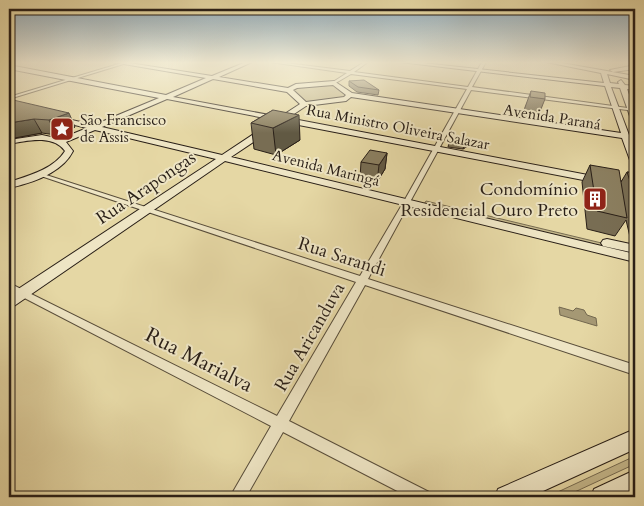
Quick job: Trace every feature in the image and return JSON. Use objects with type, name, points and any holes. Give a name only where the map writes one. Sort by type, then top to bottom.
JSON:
[{"type":"street","points":[[9,99],[50,86]]},
{"type":"street","name":"Rua Ministro Oliveira Salazar","points":[[106,86],[635,187]]},
{"type":"street","points":[[56,140],[188,86]]},
{"type":"street","points":[[267,86],[289,90],[304,104],[348,97]]},
{"type":"street","points":[[289,90],[301,86]]},
{"type":"street","points":[[337,86],[348,97]]},
{"type":"street","points":[[451,86],[633,110]]},
{"type":"street","points":[[610,86],[616,108],[632,144],[635,164]]},
{"type":"street","points":[[616,86],[635,88]]},
{"type":"street","points":[[622,87],[633,110],[635,119]]},
{"type":"street","name":"Rua Aricanduva","points":[[238,497],[408,200],[469,88]]},
{"type":"street","name":"Avenida Paraná","points":[[348,97],[604,136],[632,144]]},
{"type":"street","points":[[9,99],[18,103]]},
{"type":"street","points":[[614,99],[628,101]]},
{"type":"street","name":"Rua Arapongas","points":[[9,302],[225,155],[304,104]]},
{"type":"street","name":"Avenida Maringá","points":[[52,114],[408,200],[635,258]]},
{"type":"street","points":[[9,142],[40,138],[56,140],[69,149],[68,155],[60,162],[38,174],[9,185]]},
{"type":"street","name":"Rua Sarandi","points":[[38,174],[635,370]]},
{"type":"street","name":"Avenida Maringá","points":[[408,200],[635,249]]},
{"type":"street","name":"Rua Marialva","points":[[9,286],[424,497]]},
{"type":"street","points":[[506,497],[635,439]]},
{"type":"street","points":[[602,497],[635,481]]},
{"type":"shaded area","points":[[296,86],[337,86],[350,95],[346,99],[304,104],[289,90]]},
{"type":"shaded area","points":[[426,201],[635,251],[635,255],[424,204]]},
{"type":"shaded area","points":[[559,307],[573,311],[576,308],[584,310],[587,315],[596,318],[597,326],[560,315]]},
{"type":"shaded area","points":[[635,456],[635,464],[564,497],[547,497]]},
{"type":"building","points":[[356,86],[372,86],[379,90]]},
{"type":"building","points":[[531,91],[545,93],[545,99],[530,97]]},
{"type":"building","points":[[9,99],[69,113],[49,120],[34,119],[9,123]]},
{"type":"building","points":[[273,110],[299,115],[273,128],[251,123]]},
{"type":"building","points":[[453,136],[473,139],[464,145],[449,143]]},
{"type":"building","points":[[370,150],[387,153],[379,165],[361,162]]},
{"type":"building","points":[[590,165],[619,170],[627,218],[597,211]]},
{"type":"building","points":[[627,172],[635,173],[635,196]]},
{"type":"building","points":[[635,491],[635,497],[624,497]]},
{"type":"place","name":"São Francisco de Assis","points":[[62,129]]},
{"type":"place","name":"Condomínio Residencial Ouro Preto","points":[[595,199]]}]
